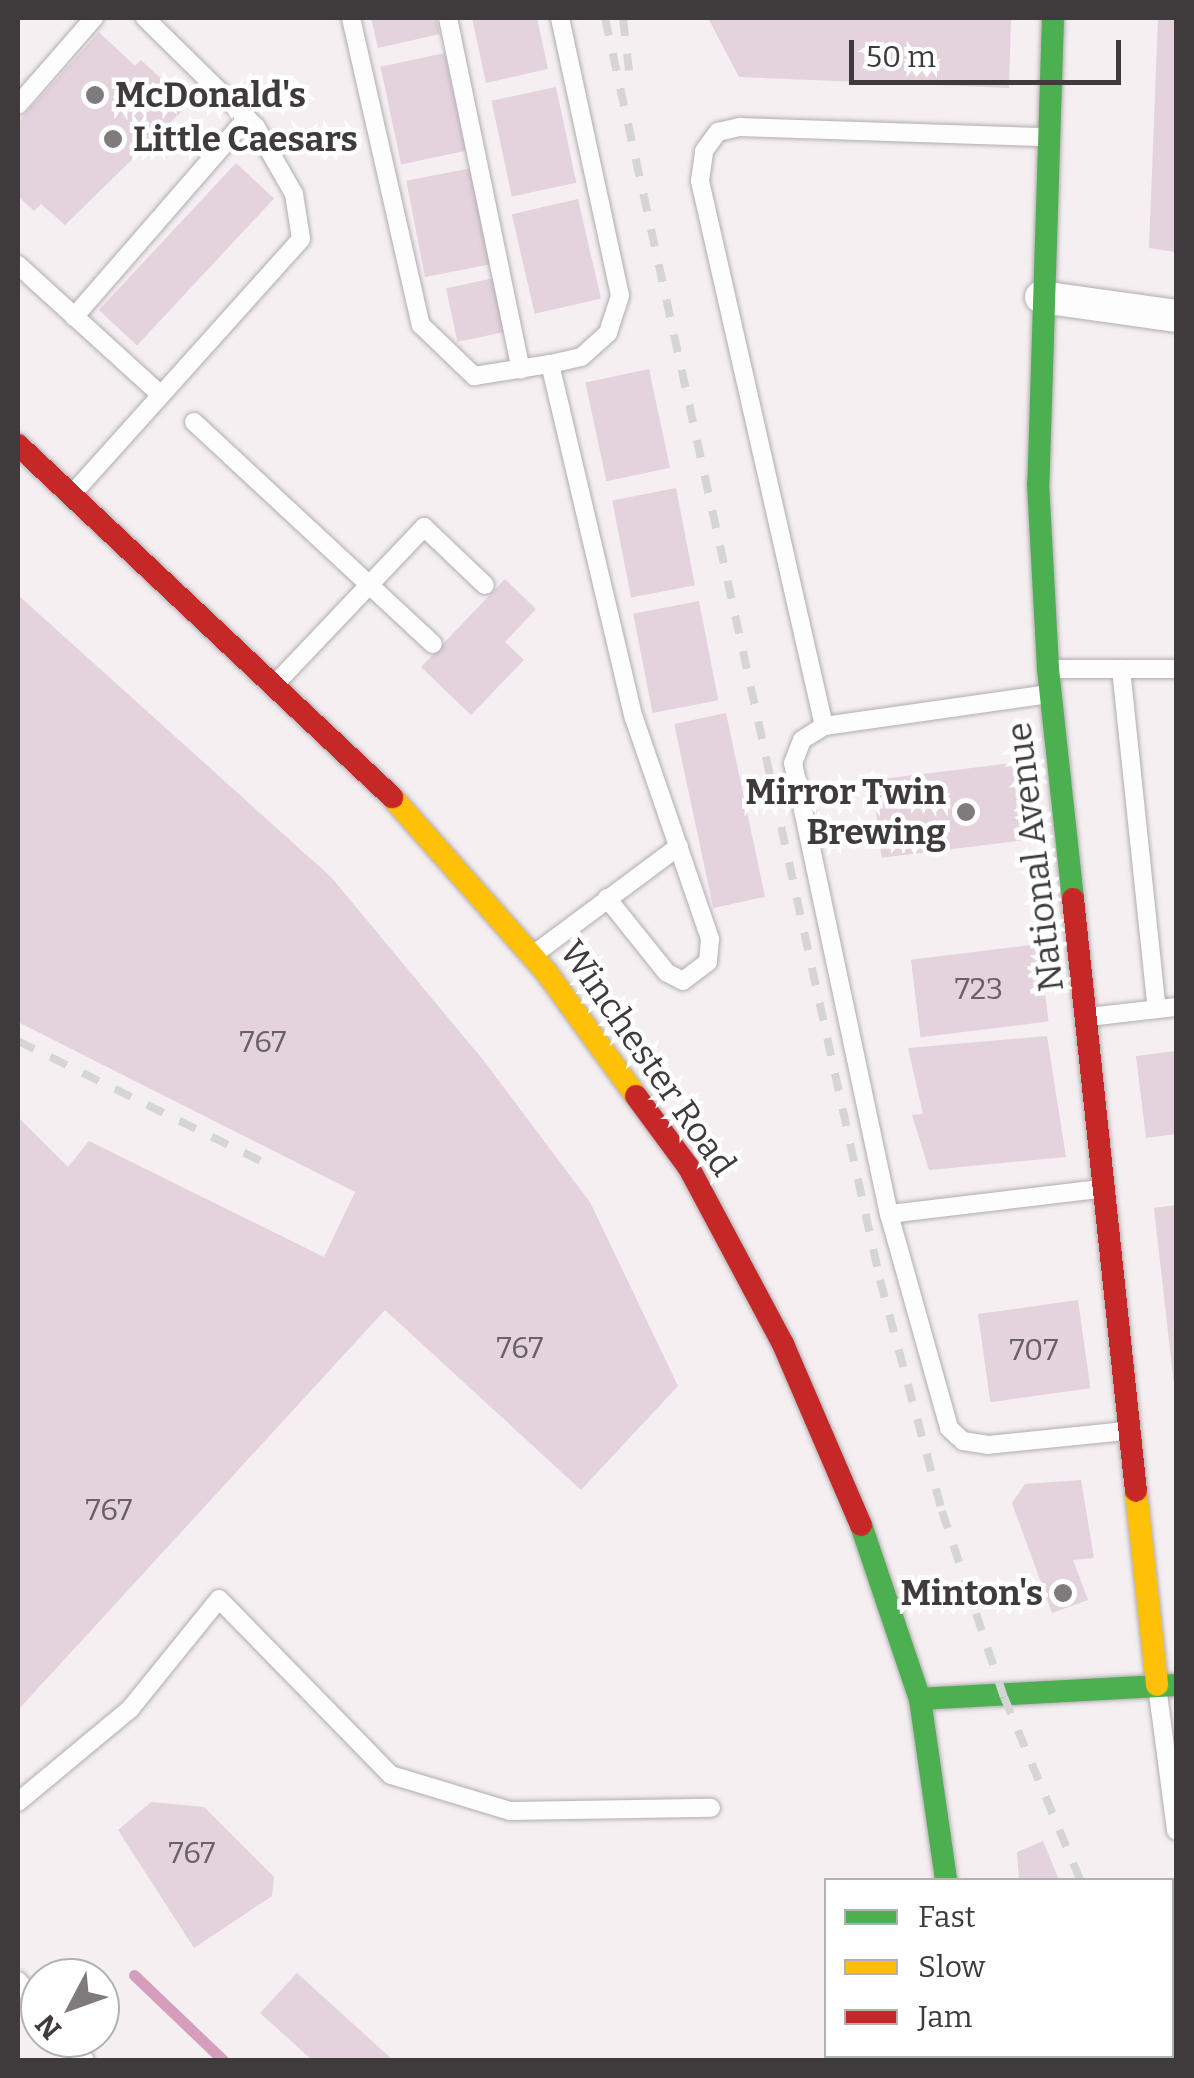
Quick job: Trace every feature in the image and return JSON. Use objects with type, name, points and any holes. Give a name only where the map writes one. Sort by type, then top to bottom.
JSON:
[{"type":"street","name":"National Avenue","points":[[1053,18],[1045,137],[1038,483],[1048,669],[1089,1017],[1131,1431],[1167,1685]]},
{"type":"street","points":[[1041,297],[1176,316]]},
{"type":"street","name":"Winchester Road","points":[[18,445],[275,684],[461,868],[533,956],[689,1168],[740,1258],[838,1462],[920,1699],[946,1878]]},
{"type":"street","points":[[920,1699],[1167,1685]]},
{"type":"lane","points":[[18,104],[94,18]]},
{"type":"lane","points":[[71,495],[301,239],[294,194],[247,118],[144,18]]},
{"type":"lane","points":[[352,18],[421,325],[474,376],[581,357],[608,333],[620,296],[560,18]]},
{"type":"lane","points":[[448,18],[521,368]]},
{"type":"lane","points":[[74,316],[247,118]]},
{"type":"lane","points":[[824,726],[700,181],[704,151],[718,132],[740,127],[1045,137]]},
{"type":"lane","points":[[18,265],[161,395]]},
{"type":"lane","points":[[550,364],[634,718],[710,938],[708,962],[683,981],[667,973],[607,898]]},
{"type":"lane","points":[[194,422],[433,644]]},
{"type":"lane","points":[[275,684],[424,527],[486,584]]},
{"type":"lane","points":[[1048,669],[1176,669]]},
{"type":"lane","points":[[1089,1017],[1167,1008],[1122,669]]},
{"type":"lane","points":[[1050,694],[824,726],[802,740],[793,762],[889,1214],[949,1428],[963,1440],[988,1446],[1131,1431]]},
{"type":"lane","points":[[533,956],[679,846]]},
{"type":"lane","points":[[889,1214],[1106,1188]]},
{"type":"lane","points":[[18,1802],[130,1709],[220,1599],[391,1775],[510,1811],[711,1808]]},
{"type":"lane","points":[[1167,1685],[1176,1831]]},
{"type":"building","points":[[371,18],[436,18],[440,34],[378,48]]},
{"type":"building","points":[[472,18],[537,18],[548,69],[486,83]]},
{"type":"building","points":[[708,18],[1011,18],[1009,88],[739,77]]},
{"type":"building","points":[[1158,18],[1176,18],[1176,252],[1149,248]]},
{"type":"building","points":[[99,32],[135,66],[141,60],[169,86],[160,100],[181,112],[65,225],[41,204],[34,211],[18,196],[18,122]]},
{"type":"building","points":[[445,53],[466,151],[401,165],[380,67]]},
{"type":"building","points":[[556,87],[576,183],[512,197],[491,101]]},
{"type":"building","points":[[236,163],[274,198],[137,345],[99,310]]},
{"type":"building","points":[[472,168],[491,264],[425,277],[406,181]]},
{"type":"building","points":[[578,199],[601,298],[535,314],[512,214]]},
{"type":"building","points":[[494,278],[505,332],[458,342],[446,288]]},
{"type":"building","points":[[649,369],[670,468],[606,481],[585,383]]},
{"type":"building","points":[[676,488],[695,585],[631,598],[612,500]]},
{"type":"building","points":[[505,579],[536,609],[505,642],[524,660],[471,715],[421,667]]},
{"type":"building","points":[[18,595],[331,877],[484,1061],[590,1202],[678,1386],[581,1490],[385,1310],[18,1710],[18,1117],[68,1167],[89,1141],[324,1257],[355,1192],[18,1022]]},
{"type":"building","points":[[699,601],[718,700],[653,713],[633,614]]},
{"type":"building","points":[[726,713],[765,897],[713,908],[674,724]]},
{"type":"building","points":[[1021,762],[1031,839],[882,858],[872,780]]},
{"type":"building","points":[[1039,944],[1049,1021],[920,1037],[911,960]]},
{"type":"building","points":[[1047,1036],[1066,1157],[929,1170],[912,1115],[923,1114],[908,1048]]},
{"type":"building","points":[[1176,1051],[1176,1134],[1146,1138],[1136,1056]]},
{"type":"building","points":[[1176,1205],[1176,1385],[1174,1385],[1154,1208]]},
{"type":"building","points":[[1078,1300],[1090,1388],[990,1402],[978,1314]]},
{"type":"building","points":[[1081,1480],[1094,1558],[1073,1560],[1088,1600],[1052,1613],[1012,1503],[1025,1484]]},
{"type":"building","points":[[151,1802],[204,1807],[274,1877],[272,1896],[194,1948],[118,1830]]},
{"type":"building","points":[[1043,1841],[1058,1878],[1019,1878],[1017,1852]]},
{"type":"building","points":[[297,1973],[393,2060],[312,2060],[260,2013]]},
{"type":"building","points":[[1034,2058],[1126,2058],[1126,2060]]},
{"type":"waterway","points":[[134,1975],[223,2060]]},
{"type":"railway","points":[[605,18],[880,1280],[942,1511],[1004,1697],[1079,1878]]},
{"type":"railway","points":[[623,18],[629,71]]},
{"type":"railway","points":[[18,1041],[271,1166]]},
{"type":"traffic: fast","points":[[1053,18],[1038,483],[1048,669],[1073,899]]},
{"type":"traffic: fast","points":[[861,1525],[920,1699],[946,1878]]},
{"type":"traffic: fast","points":[[920,1699],[1176,1685]]},
{"type":"traffic: slow","points":[[392,797],[547,973],[636,1096]]},
{"type":"traffic: slow","points":[[1136,1491],[1157,1685]]},
{"type":"traffic: jam","points":[[18,445],[392,797]]},
{"type":"traffic: jam","points":[[1073,899],[1136,1491]]},
{"type":"traffic: jam","points":[[636,1096],[689,1168],[783,1344],[861,1525]]},
{"type":"place","name":"McDonald's","points":[[95,95]]},
{"type":"place","name":"Little Caesars","points":[[113,139]]},
{"type":"place","name":"Mirror Twin Brewing","points":[[966,812]]},
{"type":"place","name":"Minton's","points":[[1063,1593]]}]
